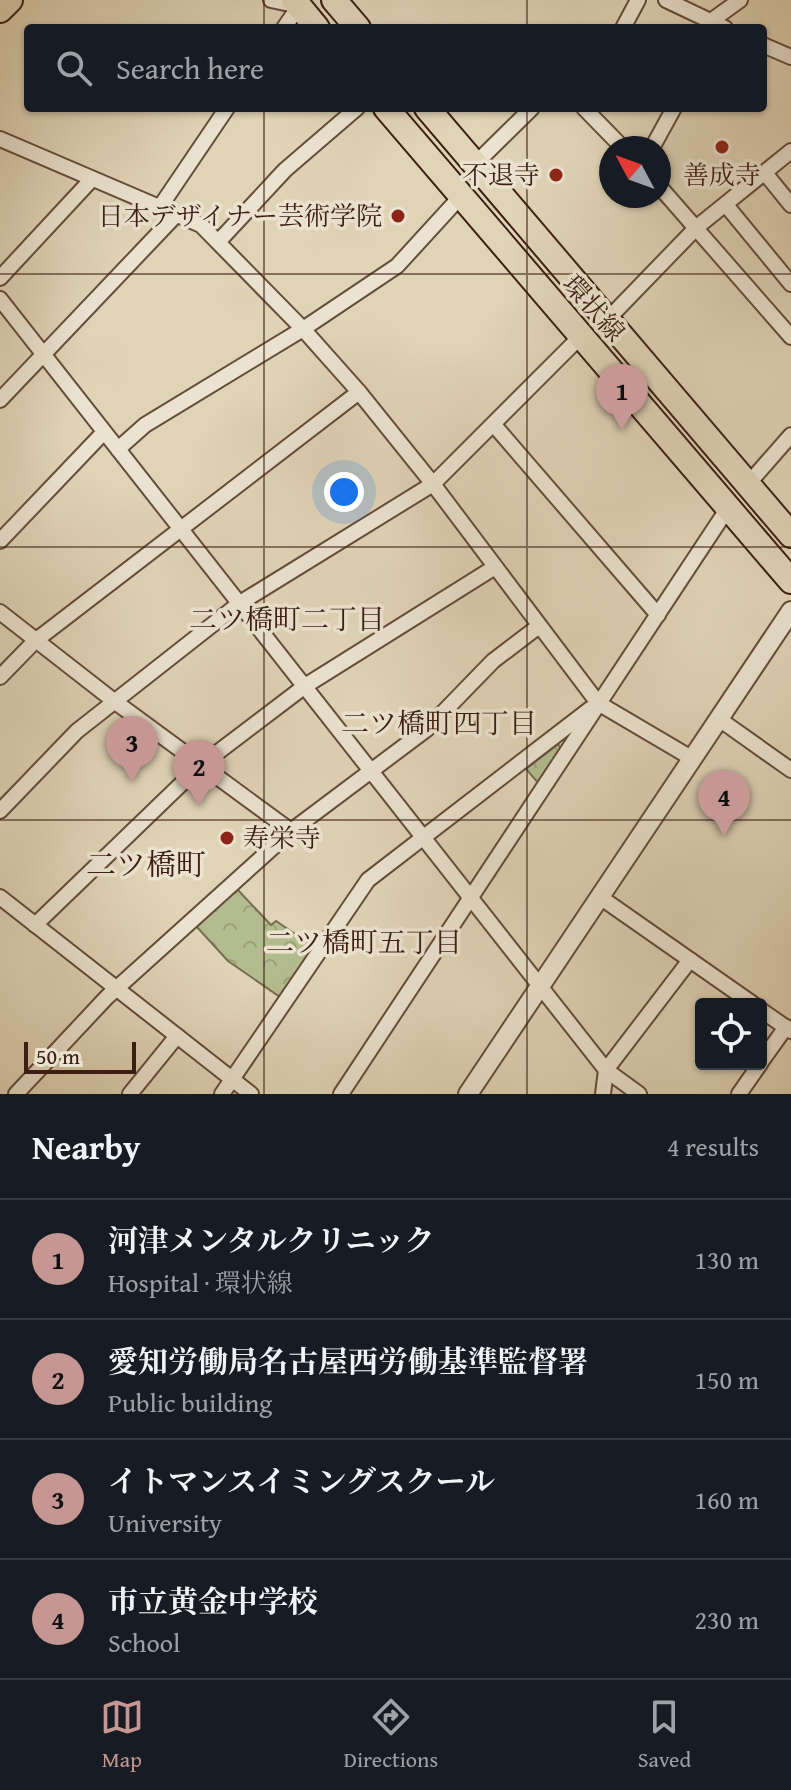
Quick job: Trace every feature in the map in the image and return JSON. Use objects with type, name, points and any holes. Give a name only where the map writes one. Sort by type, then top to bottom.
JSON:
[{"type":"main road","points":[[0,10],[10,0]]},
{"type":"main road","points":[[334,0],[355,24]]},
{"type":"main road","points":[[296,3],[314,24]]},
{"type":"main road","name":"環状線","points":[[389,112],[791,581]]},
{"type":"main road","name":"環状線","points":[[430,112],[791,535]]},
{"type":"street","points":[[271,0],[296,3],[286,24]]},
{"type":"street","points":[[625,24],[638,0]]},
{"type":"street","points":[[666,0],[717,24]]},
{"type":"street","points":[[711,21],[740,0]]},
{"type":"street","points":[[767,47],[791,57]]},
{"type":"street","points":[[160,207],[224,112]]},
{"type":"street","points":[[219,241],[285,170],[352,112]]},
{"type":"street","points":[[475,164],[528,112]]},
{"type":"street","points":[[588,112],[611,136]]},
{"type":"street","points":[[659,136],[672,112]]},
{"type":"street","points":[[3,145],[201,225],[219,241],[359,392],[433,484],[598,703],[693,759]]},
{"type":"street","points":[[607,320],[697,227],[791,151]]},
{"type":"street","points":[[765,173],[791,205]]},
{"type":"street","points":[[0,278],[92,179]]},
{"type":"street","points":[[118,449],[145,425],[303,329],[397,266],[461,196]]},
{"type":"street","points":[[671,199],[789,332]]},
{"type":"street","points":[[726,205],[791,284]]},
{"type":"street","points":[[0,400],[176,215]]},
{"type":"street","points":[[0,299],[606,1070],[639,1094]]},
{"type":"street","points":[[0,811],[77,731],[240,603],[433,484],[581,336]]},
{"type":"street","points":[[0,677],[35,641],[359,392]]},
{"type":"street","points":[[494,425],[658,615]]},
{"type":"street","points":[[0,541],[104,432]]},
{"type":"street","points":[[748,484],[791,435]]},
{"type":"street","points":[[341,1094],[728,508]]},
{"type":"street","points":[[35,925],[201,765],[305,686],[495,567]]},
{"type":"street","points":[[468,1094],[791,611]]},
{"type":"street","points":[[0,612],[114,701],[291,831]]},
{"type":"street","points":[[16,1094],[117,989],[291,831],[427,729],[493,661],[539,626]]},
{"type":"street","points":[[222,1094],[368,880],[598,703]]},
{"type":"street","points":[[719,719],[791,770]]},
{"type":"street","points":[[0,897],[251,1094]]},
{"type":"street","points":[[600,897],[744,998]]},
{"type":"street","points":[[603,1094],[606,1070],[690,960]]},
{"type":"street","points":[[767,1014],[788,1029],[767,1054]]},
{"type":"street","points":[[130,1094],[177,1036]]},
{"type":"street","points":[[739,1094],[755,1070]]},
{"type":"green space","points":[[558,744],[563,751],[540,785],[526,769]]},
{"type":"green space","points":[[237,889],[271,925],[276,921],[314,947],[280,997],[228,961],[196,926]]},
{"type":"place","name":"善成寺","points":[[722,147]]},
{"type":"place","name":"不退寺","points":[[556,175]]},
{"type":"place","name":"日本デザイナー芸術学院","points":[[398,216]]},
{"type":"place","name":"河津メンタルクリニック","points":[[622,430]]},
{"type":"place","name":"イトマンスイミングスクール","points":[[132,782]]},
{"type":"place","name":"愛知労働局名古屋西労働基準監督署","points":[[199,806]]},
{"type":"place","name":"市立黄金中学校","points":[[724,836]]},
{"type":"place","name":"寿栄寺","points":[[227,838]]},
{"type":"district","name":"二ツ橋町二丁目","points":[[287,619]]},
{"type":"district","name":"二ツ橋町四丁目","points":[[439,723]]},
{"type":"district","name":"二ツ橋町","points":[[146,865]]},
{"type":"district","name":"二ツ橋町五丁目","points":[[364,942]]}]
